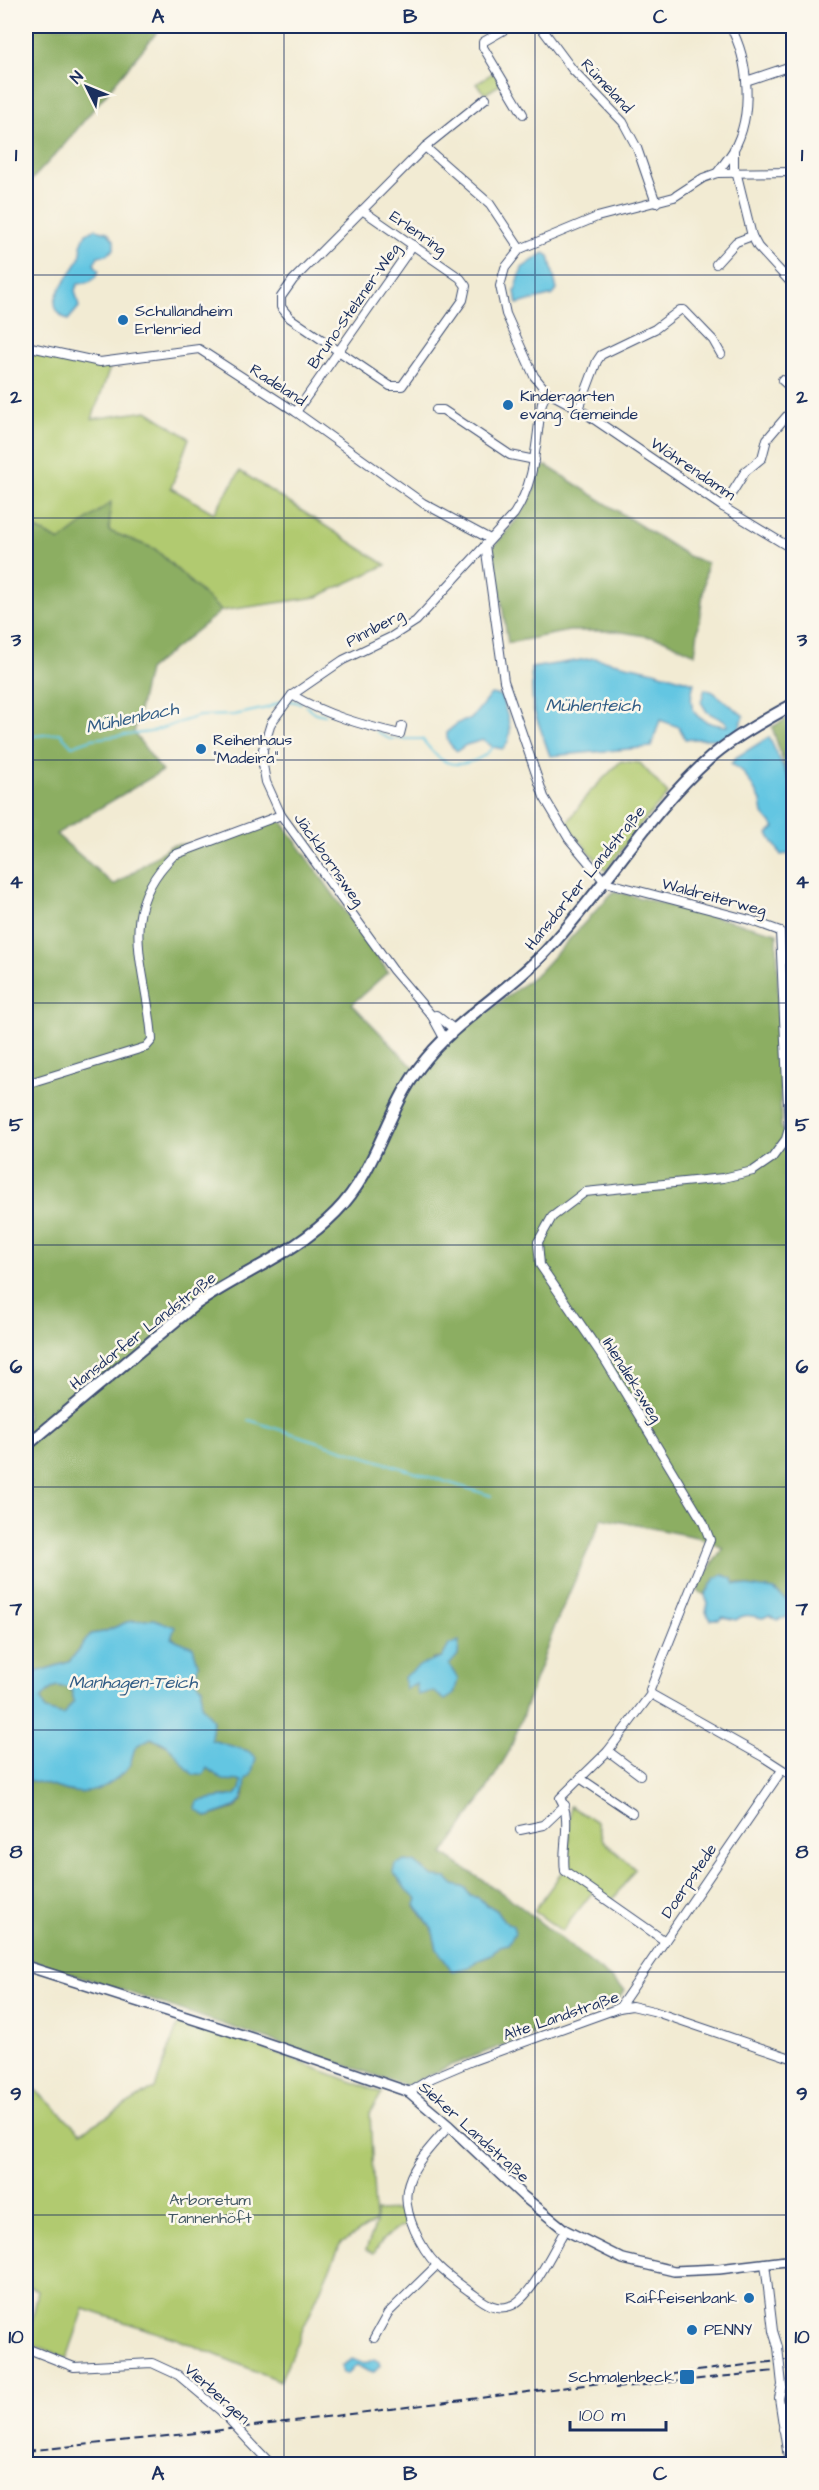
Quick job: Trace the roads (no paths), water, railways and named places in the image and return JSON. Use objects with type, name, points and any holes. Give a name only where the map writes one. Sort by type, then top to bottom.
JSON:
[{"type":"main road","name":"Hansdorfer Landstraße","points":[[26,1446],[196,1304],[219,1288],[295,1246],[313,1234],[337,1212],[357,1186],[402,1093],[444,1038],[535,963],[605,882],[640,832],[711,757],[794,704]]},
{"type":"street","points":[[512,26],[483,42],[483,47],[523,114]]},
{"type":"street","name":"Rümeland","points":[[540,26],[572,69],[623,122],[637,148],[656,203]]},
{"type":"street","points":[[717,173],[734,149],[744,118],[746,81],[741,56],[730,26]]},
{"type":"street","points":[[746,81],[794,65]]},
{"type":"street","points":[[362,210],[425,147],[486,98]]},
{"type":"street","points":[[425,147],[490,204],[520,249]]},
{"type":"street","points":[[734,149],[735,172],[752,236],[765,258],[794,286]]},
{"type":"street","points":[[547,392],[534,376],[501,298],[500,286],[505,268],[520,249],[597,217],[674,197],[703,178],[717,173],[794,172]]},
{"type":"street","name":"Erlenring","points":[[362,210],[412,245],[464,281],[466,293],[402,386],[390,386],[285,314],[280,302],[293,280],[362,210]]},
{"type":"street","points":[[716,264],[736,243],[752,236]]},
{"type":"street","name":"Bruno-Stelzner-Weg","points":[[296,412],[340,352],[412,245]]},
{"type":"street","points":[[579,409],[597,361],[602,355],[655,329],[680,310],[684,310],[713,340],[721,354]]},
{"type":"street","name":"Radeland","points":[[26,346],[100,362],[199,349],[296,412],[423,503],[487,542]]},
{"type":"street","points":[[782,380],[794,391]]},
{"type":"street","name":"Wöhrendamm","points":[[547,392],[579,409],[723,507],[794,550]]},
{"type":"street","name":"Pinnberg","points":[[281,815],[266,782],[263,765],[263,749],[271,723],[292,695],[344,660],[391,637],[416,621],[514,514],[526,496],[535,460],[542,403],[547,392]]},
{"type":"street","points":[[436,410],[443,410],[510,455],[535,460]]},
{"type":"street","points":[[723,507],[745,472],[762,458],[767,439],[793,410]]},
{"type":"street","points":[[487,542],[504,681],[533,767],[553,813],[569,839],[605,882]]},
{"type":"street","points":[[292,695],[314,708],[364,726],[400,734],[402,726]]},
{"type":"street","name":"Jäckbornsweg","points":[[26,1084],[146,1047],[152,1040],[151,1021],[139,959],[138,933],[139,914],[145,896],[163,866],[174,855],[281,815],[393,970],[432,1016],[444,1038]]},
{"type":"street","name":"Waldreiterweg","points":[[605,882],[778,928],[784,966],[791,1088]]},
{"type":"street","name":"Waldreiterweg","points":[[784,966],[794,1012]]},
{"type":"street","name":"Jäckbornsweg","points":[[432,1016],[436,1015],[454,1029]]},
{"type":"street","name":"Ihlendieksweg","points":[[651,1694],[650,1690],[710,1540],[703,1522],[605,1360],[540,1265],[538,1242],[552,1217],[585,1192],[723,1178],[753,1170],[772,1158],[786,1139],[789,1128],[791,1088]]},
{"type":"street","points":[[665,1941],[565,1871],[563,1861],[565,1805],[560,1798],[608,1751],[651,1694],[794,1777]]},
{"type":"street","points":[[608,1751],[640,1775]]},
{"type":"street","name":"Doerpstede","points":[[619,2008],[782,1770]]},
{"type":"street","points":[[580,1778],[632,1813]]},
{"type":"street","points":[[520,1830],[544,1825],[565,1805]]},
{"type":"street","name":"Sieker Landstraße","points":[[26,1966],[255,2039],[409,2092],[449,2126],[522,2196],[565,2230],[623,2259],[674,2271],[794,2260]]},
{"type":"street","name":"Alte Landstraße","points":[[409,2092],[432,2078],[463,2064],[619,2008],[632,2006],[794,2059]]},
{"type":"street","points":[[449,2126],[415,2167],[407,2190],[406,2203],[412,2224],[437,2265],[488,2305],[499,2308],[509,2307],[519,2302],[528,2291],[565,2230]]},
{"type":"street","points":[[765,2264],[782,2385],[778,2398],[789,2464],[782,2464]]},
{"type":"street","points":[[374,2338],[388,2313],[437,2265]]},
{"type":"street","name":"Vierbergen","points":[[26,2348],[74,2367],[152,2363],[178,2375],[222,2412],[271,2464]]},
{"type":"street","points":[[783,2429],[794,2427]]},
{"type":"water","points":[[96,229],[107,232],[114,240],[114,249],[106,255],[98,256],[94,264],[99,271],[93,280],[78,284],[75,290],[79,307],[68,320],[58,312],[55,304],[57,294],[77,264],[86,233]]},
{"type":"water","points":[[544,253],[549,256],[557,290],[553,295],[517,304],[515,291],[522,268]]},
{"type":"water","name":"Mühlenteich","points":[[594,658],[654,671],[694,683],[691,702],[697,715],[709,723],[728,726],[726,722],[707,712],[701,702],[705,689],[713,692],[744,716],[738,731],[719,739],[685,739],[679,727],[660,720],[651,747],[550,756],[533,708],[531,668]]},
{"type":"water","points":[[491,694],[501,696],[508,717],[510,731],[507,743],[503,749],[493,747],[483,740],[466,745],[457,751],[449,743],[447,732],[458,723],[471,719]]},
{"type":"water","points":[[769,737],[793,788],[793,860],[788,854],[781,855],[768,834],[775,828],[763,814],[761,801],[742,771],[731,764],[735,758]]},
{"type":"water","points":[[723,1575],[732,1578],[735,1584],[774,1590],[793,1606],[793,1617],[777,1620],[769,1615],[763,1618],[746,1616],[736,1620],[723,1617],[719,1620],[711,1620],[706,1612],[708,1603],[705,1595],[715,1578]]},
{"type":"water","name":"Manhagen-Teich","points":[[154,1619],[175,1627],[171,1638],[193,1647],[198,1664],[195,1680],[202,1688],[201,1705],[213,1720],[211,1740],[248,1751],[256,1758],[251,1775],[246,1779],[245,1790],[236,1806],[207,1817],[196,1809],[198,1801],[236,1795],[242,1781],[223,1780],[207,1768],[203,1775],[194,1775],[172,1749],[151,1738],[136,1746],[124,1773],[102,1788],[91,1792],[70,1791],[26,1780],[26,1675],[69,1662],[91,1634],[104,1632],[127,1622]],"holes":[[[56,1686],[72,1691],[74,1701],[63,1715],[45,1710],[41,1699]]]},
{"type":"water","points":[[459,1641],[458,1655],[449,1665],[458,1679],[454,1694],[445,1700],[433,1691],[418,1695],[416,1683],[406,1689],[404,1677],[421,1665],[442,1658],[449,1645]]},
{"type":"water","points":[[405,1861],[414,1862],[433,1877],[447,1878],[454,1885],[466,1888],[470,1896],[479,1898],[487,1906],[495,1909],[504,1921],[513,1926],[515,1933],[508,1944],[500,1946],[492,1954],[479,1959],[469,1967],[452,1971],[437,1949],[432,1928],[415,1905],[417,1899],[408,1892],[393,1872],[395,1864]]},
{"type":"water","points":[[352,2359],[364,2364],[374,2359],[379,2362],[380,2366],[374,2372],[369,2372],[357,2365],[348,2373],[343,2373],[341,2366]]},
{"type":"waterway","points":[[26,36],[35,26]]},
{"type":"waterway","name":"Mühlenbach","points":[[26,737],[60,733],[72,746],[92,739],[150,732],[199,716],[234,715],[267,708],[284,700],[301,703]]},
{"type":"waterway","points":[[306,706],[315,713],[325,715]]},
{"type":"waterway","points":[[376,731],[389,739],[422,739],[438,757],[444,761],[459,764],[482,757],[493,747]]},
{"type":"waterway","points":[[249,1420],[436,1479]]},
{"type":"waterway","points":[[437,1479],[492,1496]]},
{"type":"railway","points":[[26,2451],[205,2432],[794,2359]]},
{"type":"railway","points":[[615,2388],[794,2369]]},
{"type":"place","name":"Schullandheim Erlenried","points":[[123,320]]},
{"type":"place","name":"Kindergarten evang. Gemeinde","points":[[508,405]]},
{"type":"place","name":"Reihenhaus \"Madeira\"","points":[[201,749]]},
{"type":"place","name":"Raiffeisenbank","points":[[749,2298]]},
{"type":"place","name":"PENNY","points":[[692,2330]]},
{"type":"place","name":"Schmalenbeck","points":[[687,2377]]},
{"type":"park label","name":"Arboretum Tannenhöft","points":[[210,2209]]}]
